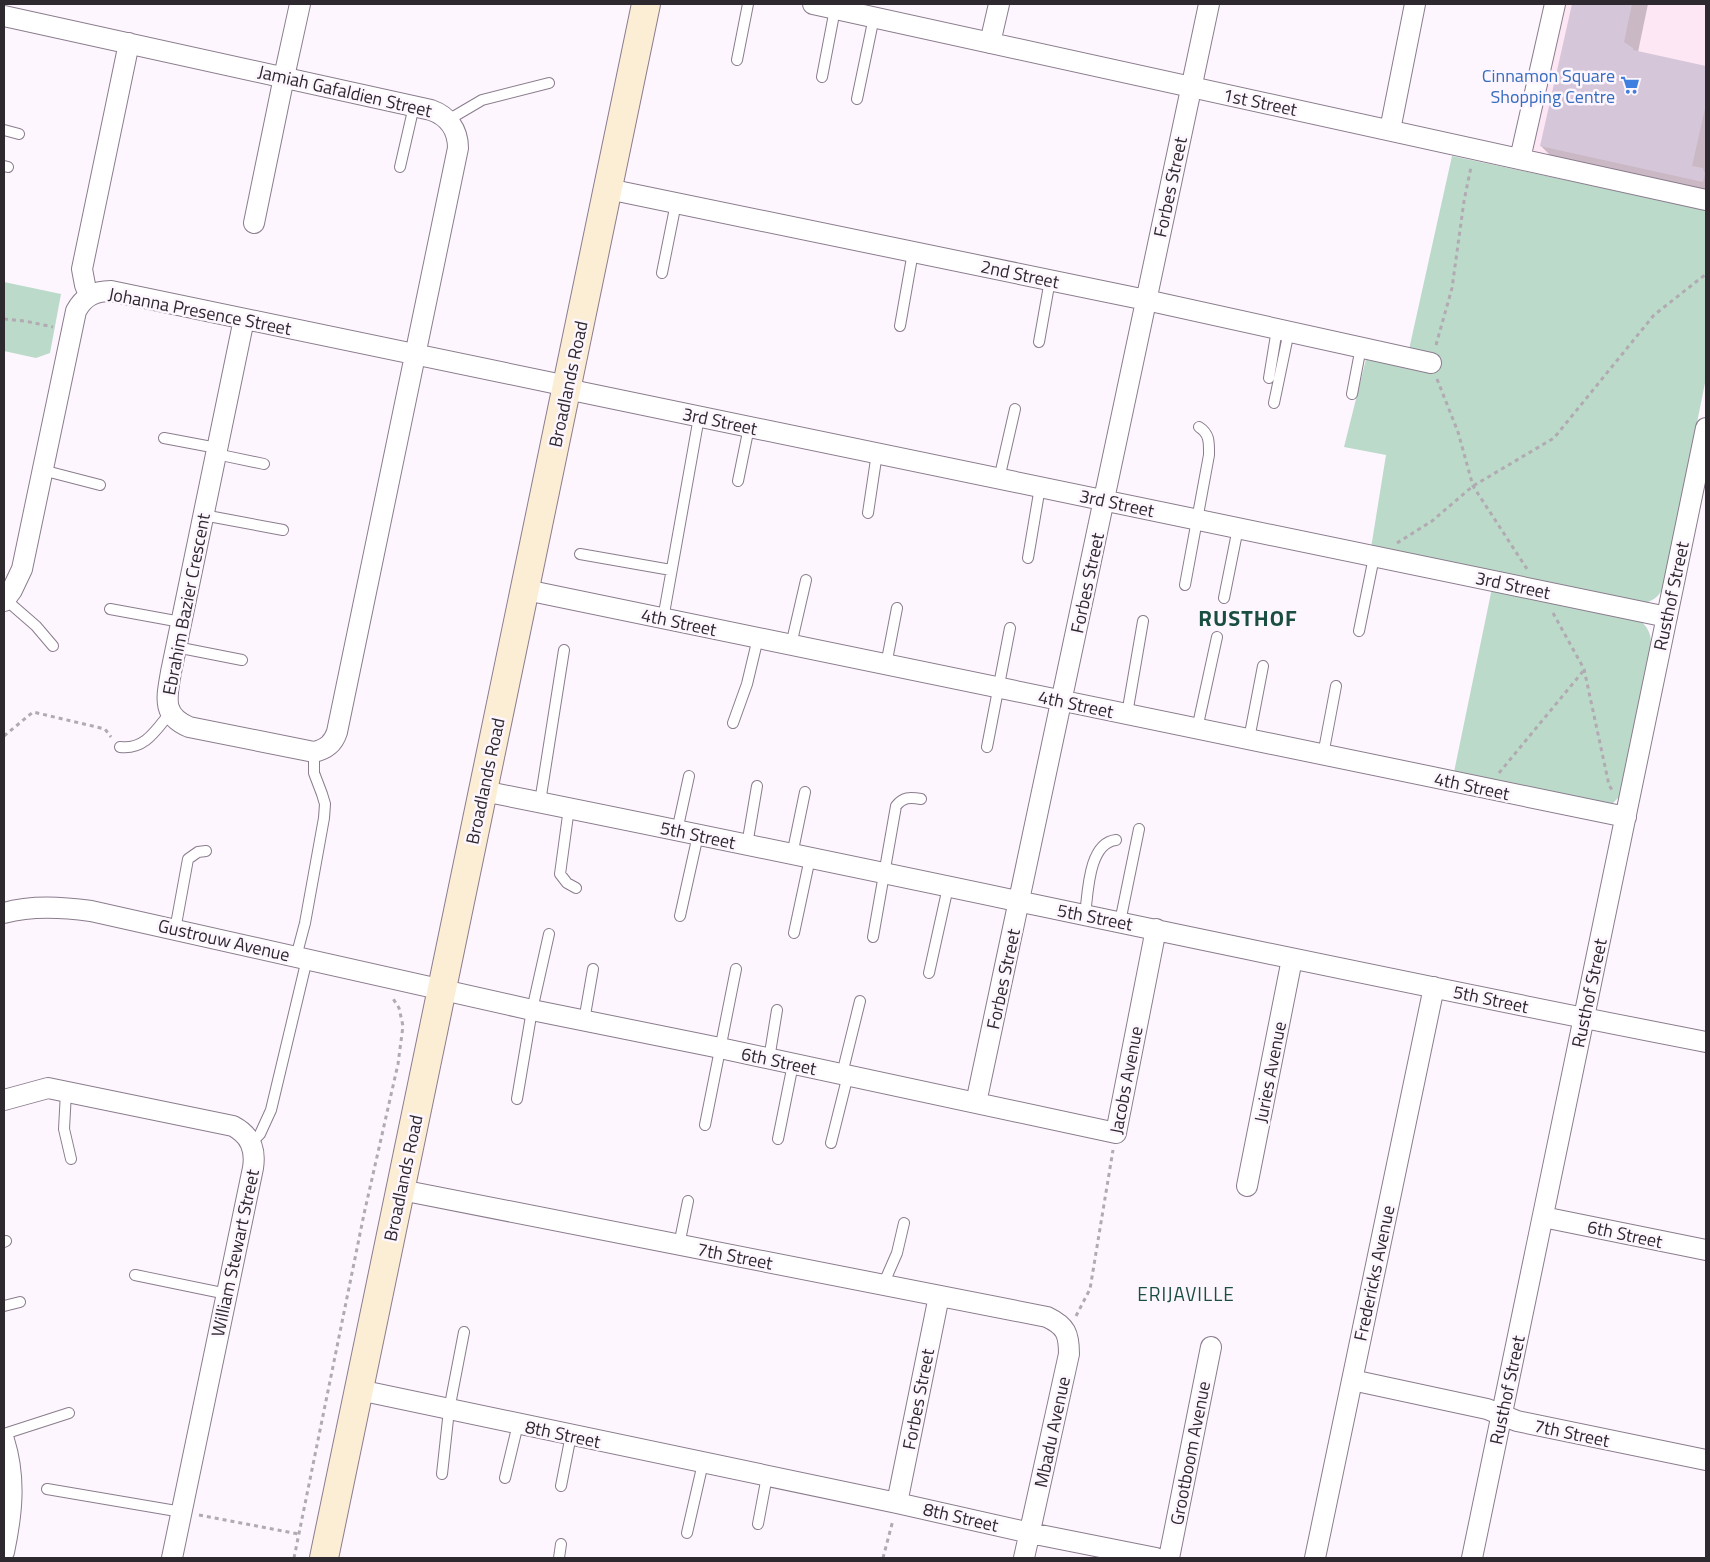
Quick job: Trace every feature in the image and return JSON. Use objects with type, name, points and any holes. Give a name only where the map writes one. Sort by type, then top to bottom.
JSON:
[{"type":"main road","name":"Broadlands Road","points":[[324,1558],[646,4]]},
{"type":"street","points":[[254,222],[300,4]]},
{"type":"street","name":"1st Street","points":[[814,4],[863,11],[990,43],[1706,200]]},
{"type":"street","points":[[990,43],[999,4]]},
{"type":"street","name":"Forbes Street","points":[[976,1103],[1209,4]]},
{"type":"street","points":[[1390,130],[1415,4]]},
{"type":"street","points":[[1520,159],[1555,4]]},
{"type":"street","name":"Jamiah Gafaldien Street","points":[[4,16],[414,106],[438,112],[448,120],[456,133],[458,148],[415,355]]},
{"type":"street","points":[[90,295],[85,286],[82,269],[129,43]]},
{"type":"street","name":"2nd Street","points":[[608,189],[1146,300],[1431,362]]},
{"type":"street","name":"Johanna Presence Street","points":[[5,600],[22,569],[76,311],[84,299],[96,292],[112,291],[567,388]]},
{"type":"street","name":"Ebrahim Bazier Crescent","points":[[244,319],[166,700],[170,713],[181,724],[189,727],[314,752]]},
{"type":"street","points":[[314,752],[328,747],[337,732],[415,355]]},
{"type":"street","name":"3rd Street","points":[[567,388],[1667,617]]},
{"type":"street","name":"Rusthof Street","points":[[1472,1558],[1706,428]]},
{"type":"street","name":"4th Street","points":[[526,590],[1626,817]]},
{"type":"street","name":"5th Street","points":[[483,791],[948,888],[1156,929],[1292,959],[1706,1042]]},
{"type":"street","name":"Gustrouw Avenue","points":[[4,912],[32,908],[72,908],[91,911],[442,989]]},
{"type":"street","name":"Jacobs Avenue","points":[[1116,1134],[1156,929]]},
{"type":"street","name":"Juries Avenue","points":[[1247,1186],[1292,959]]},
{"type":"street","name":"Fredericks Avenue","points":[[1315,1558],[1434,987]]},
{"type":"street","name":"6th Street","points":[[442,989],[532,1010],[720,1048],[1116,1134]]},
{"type":"street","name":"William Stewart Street","points":[[4,1100],[48,1088],[233,1126],[244,1133],[251,1143],[254,1160],[172,1558]]},
{"type":"street","name":"7th Street","points":[[401,1190],[1047,1317],[1059,1323],[1065,1330]]},
{"type":"street","name":"6th Street","points":[[1543,1217],[1706,1250]]},
{"type":"street","name":"Forbes Street","points":[[897,1503],[939,1296]]},
{"type":"street","name":"Mbadu Avenue","points":[[1024,1558],[1069,1354],[1069,1340],[1065,1330]]},
{"type":"street","name":"Grootboom Avenue","points":[[1169,1558],[1211,1347]]},
{"type":"street","name":"7th Street","points":[[1352,1380],[1487,1409],[1517,1421],[1706,1460]]},
{"type":"street","name":"8th Street","points":[[359,1390],[897,1503],[1030,1533],[1156,1558]]},
{"type":"street","points":[[4,1440],[12,1508],[4,1552]]},
{"type":"lane","points":[[737,60],[748,4]]},
{"type":"lane","points":[[822,76],[835,8]]},
{"type":"lane","points":[[857,98],[863,11]]},
{"type":"lane","points":[[448,120],[482,100],[549,83]]},
{"type":"lane","points":[[400,167],[414,106]]},
{"type":"lane","points":[[4,130],[19,134]]},
{"type":"lane","points":[[662,273],[676,203]]},
{"type":"lane","points":[[900,326],[913,252]]},
{"type":"lane","points":[[1040,342],[1050,280]]},
{"type":"lane","points":[[1269,378],[1283,330]]},
{"type":"lane","points":[[1274,403],[1283,330]]},
{"type":"lane","points":[[1352,394],[1361,347]]},
{"type":"lane","points":[[999,479],[1015,409]]},
{"type":"lane","points":[[663,619],[699,417]]},
{"type":"lane","points":[[738,481],[749,427]]},
{"type":"lane","points":[[1185,585],[1209,455],[1207,434],[1199,427]]},
{"type":"lane","points":[[164,438],[264,464]]},
{"type":"lane","points":[[868,513],[877,453]]},
{"type":"lane","points":[[42,470],[100,485]]},
{"type":"lane","points":[[1028,558],[1040,487]]},
{"type":"lane","points":[[204,515],[283,530]]},
{"type":"lane","points":[[1224,598],[1238,528]]},
{"type":"lane","points":[[580,554],[671,570]]},
{"type":"lane","points":[[1359,631],[1374,557]]},
{"type":"lane","points":[[791,645],[806,580]]},
{"type":"lane","points":[[5,600],[36,626],[53,646]]},
{"type":"lane","points":[[886,665],[897,608]]},
{"type":"lane","points":[[110,609],[181,622]]},
{"type":"lane","points":[[1127,714],[1143,621]]},
{"type":"lane","points":[[986,747],[1010,628]]},
{"type":"lane","points":[[1198,729],[1217,637]]},
{"type":"lane","points":[[733,723],[747,684],[758,638]]},
{"type":"lane","points":[[176,647],[242,660]]},
{"type":"lane","points":[[540,802],[564,650]]},
{"type":"lane","points":[[1249,739],[1263,666]]},
{"type":"lane","points":[[1323,755],[1336,686]]},
{"type":"lane","points":[[120,747],[129,748],[139,745],[150,736],[170,713]]},
{"type":"lane","points":[[251,1143],[260,1134],[271,1110],[302,958],[305,923],[324,818],[322,794],[314,773],[314,752]]},
{"type":"lane","points":[[678,831],[689,776]]},
{"type":"lane","points":[[747,845],[757,786]]},
{"type":"lane","points":[[794,933],[805,792]]},
{"type":"lane","points":[[873,937],[896,806],[904,799],[911,797],[921,799]]},
{"type":"lane","points":[[569,808],[560,874],[567,883],[576,888]]},
{"type":"lane","points":[[1120,922],[1139,829]]},
{"type":"lane","points":[[680,916],[698,835]]},
{"type":"lane","points":[[1085,915],[1095,855],[1102,846],[1112,840],[1116,840]]},
{"type":"lane","points":[[175,930],[188,859],[198,852],[206,851]]},
{"type":"lane","points":[[930,973],[948,888]]},
{"type":"lane","points":[[517,1100],[532,1010],[549,934]]},
{"type":"lane","points":[[584,1021],[593,968]]},
{"type":"lane","points":[[704,1125],[736,969]]},
{"type":"lane","points":[[831,1143],[860,1001]]},
{"type":"lane","points":[[769,1059],[776,1010]]},
{"type":"lane","points":[[778,1139],[793,1064]]},
{"type":"lane","points":[[66,1092],[64,1129],[71,1159]]},
{"type":"lane","points":[[679,1245],[688,1201]]},
{"type":"lane","points":[[883,1285],[898,1253],[904,1223]]},
{"type":"lane","points":[[135,1275],[227,1294]]},
{"type":"lane","points":[[4,1306],[20,1302]]},
{"type":"lane","points":[[442,1474],[449,1410],[464,1332]]},
{"type":"lane","points":[[4,1434],[69,1413]]},
{"type":"lane","points":[[505,1478],[518,1424]]},
{"type":"lane","points":[[561,1486],[571,1435]]},
{"type":"lane","points":[[687,1534],[703,1462]]},
{"type":"lane","points":[[758,1524],[767,1476]]},
{"type":"lane","points":[[47,1489],[182,1512]]},
{"type":"lane","points":[[559,1558],[562,1544]]},
{"type":"path","points":[[1431,362],[1452,288],[1464,201],[1475,149]]},
{"type":"path","points":[[1374,557],[1432,521],[1473,486],[1554,438],[1654,315],[1706,274]]},
{"type":"path","points":[[4,319],[25,321],[71,331]]},
{"type":"path","points":[[1486,788],[1584,669]]},
{"type":"path","points":[[4,736],[33,712],[105,729],[120,747]]},
{"type":"path","points":[[294,1558],[364,1214],[398,1064],[403,1026],[399,1008],[378,975]]},
{"type":"path","name":"Jacobs Avenue","points":[[1065,1330],[1078,1312],[1090,1289],[1116,1134]]},
{"type":"path","points":[[883,1558],[897,1503]]},
{"type":"path","points":[[182,1512],[299,1534]]},
{"type":"shaded area","name":"Cinnamon Square Shopping Centre","points":[[1557,4],[1706,4],[1706,200],[1521,158]]},
{"type":"green space","points":[[1452,156],[1706,210],[1706,378],[1664,586],[1657,597],[1649,602],[1645,603],[1371,548],[1386,455],[1344,447],[1367,355],[1406,363]]},
{"type":"green space","points":[[4,282],[61,294],[50,353],[36,358],[4,351]]},
{"type":"green space","points":[[1492,588],[1638,619],[1648,630],[1651,644],[1620,796],[1613,803],[1608,804],[1454,772]]},
{"type":"building","name":"Cinnamon Square Shopping Centre","points":[[1572,4],[1632,4],[1624,42],[1633,50],[1706,66],[1706,104],[1692,166],[1703,168],[1705,174],[1703,182],[1540,146]]},
{"type":"place","name":"Cinnamon Square Shopping Centre","points":[[1630,85]]},
{"type":"district","name":"RUSTHOF","points":[[1248,618]]},
{"type":"district","name":"ERIJAVILLE","points":[[1186,1293]]}]
